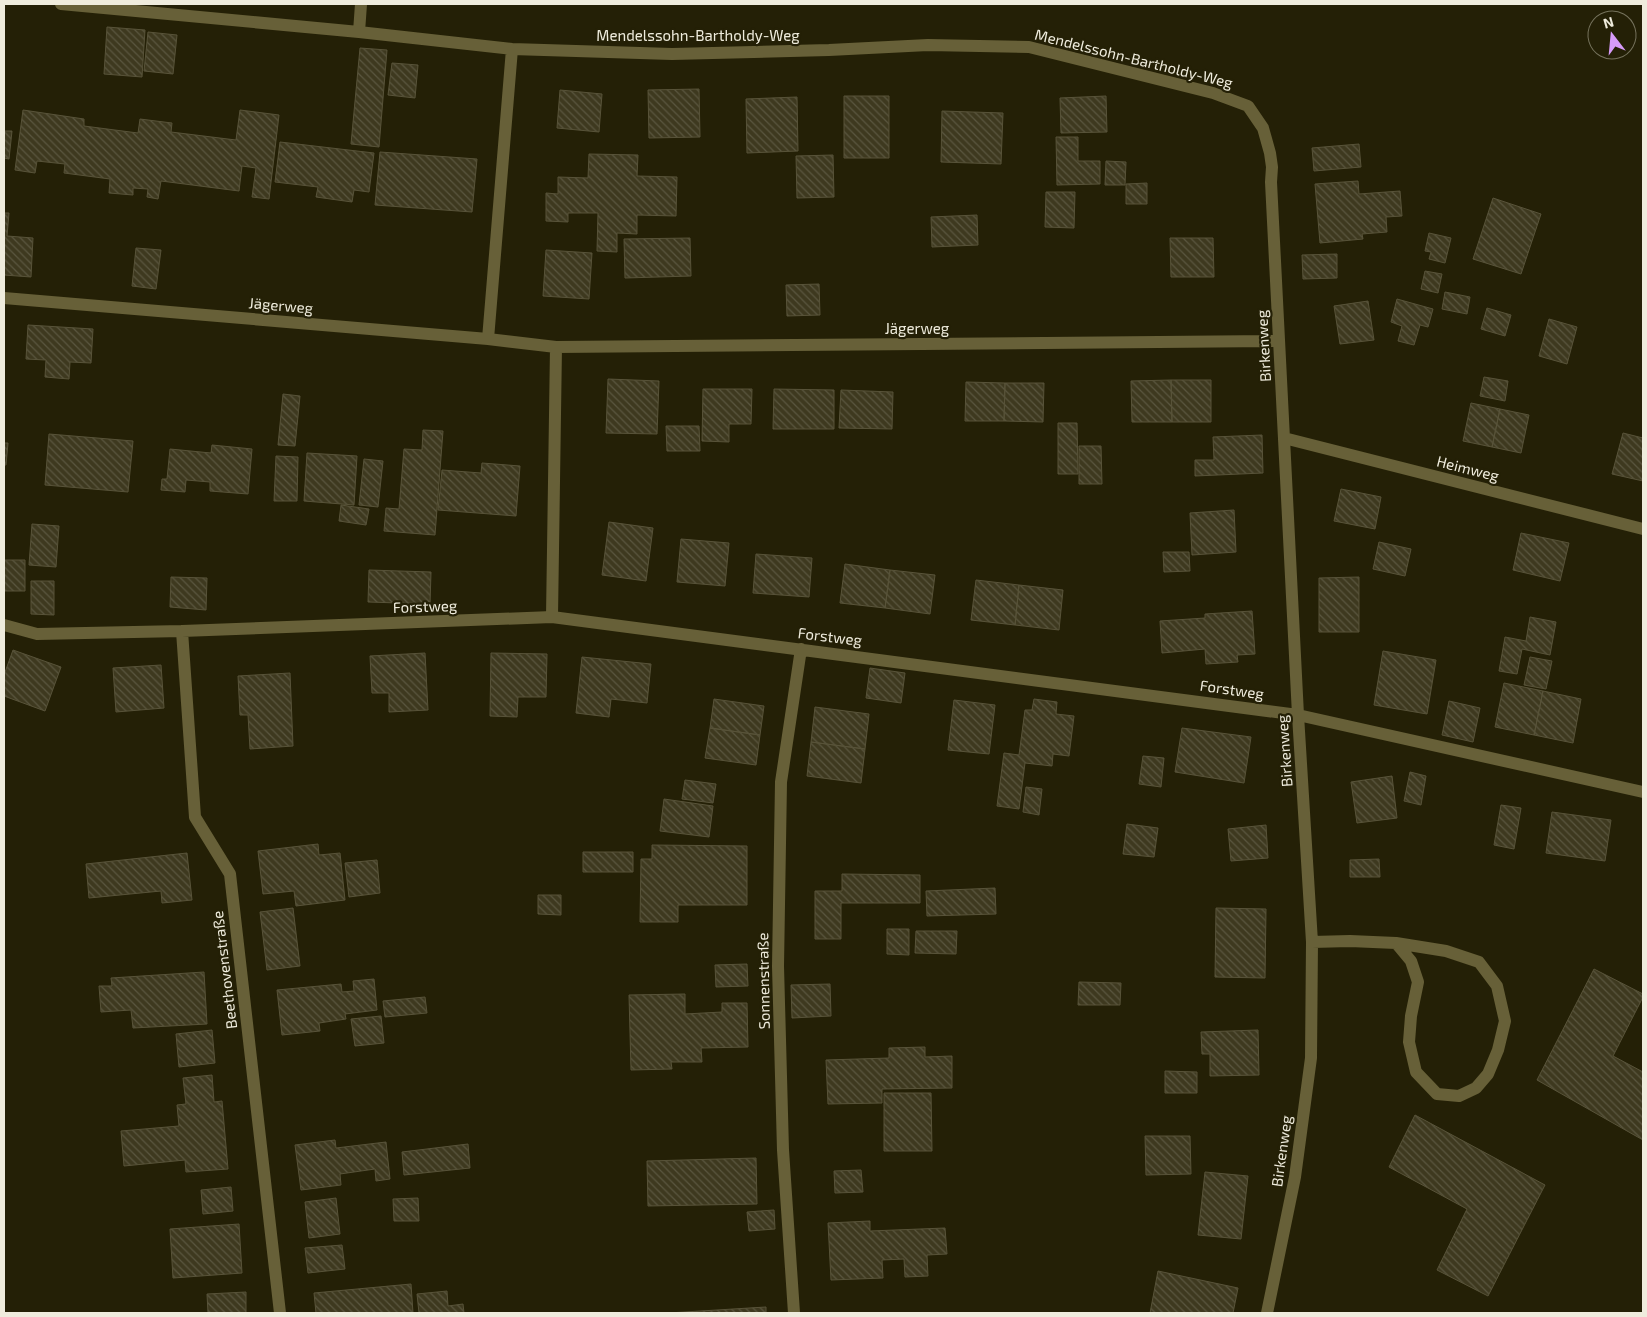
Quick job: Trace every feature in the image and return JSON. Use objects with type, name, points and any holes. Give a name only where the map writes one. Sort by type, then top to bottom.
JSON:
[{"type":"street","name":"Mendelssohn-Bartholdy-Weg","points":[[61,4],[359,32],[512,49],[672,54],[829,50],[928,45],[1029,47],[1204,90],[1248,106],[1265,136],[1272,167],[1271,182]]},
{"type":"street","points":[[359,32],[361,4]]},
{"type":"street","points":[[488,339],[512,49]]},
{"type":"street","name":"Birkenweg","points":[[1267,1313],[1295,1177],[1312,1058],[1312,942],[1298,715],[1271,182]]},
{"type":"street","name":"Jägerweg","points":[[4,298],[488,339],[556,347],[1279,341]]},
{"type":"street","points":[[552,617],[556,347]]},
{"type":"street","name":"Heimweg","points":[[1284,438],[1643,529]]},
{"type":"street","name":"Forstweg","points":[[4,625],[37,634],[182,631],[552,617],[1298,715],[1643,792]]},
{"type":"street","name":"Beethovenstraße","points":[[182,631],[195,817],[230,874],[280,1313]]},
{"type":"street","name":"Sonnenstraße","points":[[794,1313],[783,1150],[778,966],[781,782],[801,649]]},
{"type":"street","points":[[1312,942],[1396,943],[1446,952],[1479,962],[1497,986],[1505,1020],[1498,1050],[1488,1074],[1476,1088],[1459,1096],[1437,1094],[1416,1072],[1409,1042],[1411,1016],[1418,982],[1411,962],[1396,943]]},
{"type":"building","points":[[107,27],[145,30],[142,77],[104,74]]},
{"type":"building","points":[[148,32],[177,35],[173,74],[144,71]]},
{"type":"building","points":[[360,48],[387,50],[379,147],[351,144]]},
{"type":"building","points":[[392,63],[418,65],[415,98],[388,95]]},
{"type":"building","points":[[699,89],[700,137],[649,138],[648,90]]},
{"type":"building","points":[[560,90],[602,94],[599,132],[557,128]]},
{"type":"building","points":[[844,96],[889,96],[889,158],[844,158]]},
{"type":"building","points":[[1106,96],[1107,132],[1061,133],[1060,98]]},
{"type":"building","points":[[797,97],[798,151],[747,153],[746,99]]},
{"type":"building","points":[[23,110],[84,119],[84,126],[138,133],[140,119],[172,123],[171,132],[236,140],[240,110],[279,115],[269,199],[252,197],[256,168],[242,166],[239,191],[161,181],[158,199],[147,197],[148,189],[133,188],[133,195],[109,193],[110,179],[64,173],[65,164],[37,161],[35,173],[15,170]]},
{"type":"building","points":[[942,111],[1003,113],[1001,164],[941,162]]},
{"type":"building","points":[[4,131],[12,131],[9,159],[4,158]]},
{"type":"building","points":[[1056,137],[1078,137],[1078,161],[1100,161],[1100,184],[1057,185]]},
{"type":"building","points":[[280,142],[374,153],[369,192],[354,190],[352,202],[316,197],[318,187],[275,182]]},
{"type":"building","points":[[1359,144],[1361,167],[1314,171],[1312,148]]},
{"type":"building","points":[[380,152],[477,159],[472,212],[375,205]]},
{"type":"building","points":[[589,154],[638,155],[637,176],[677,177],[676,216],[637,215],[637,234],[617,233],[617,252],[597,251],[598,213],[568,213],[568,222],[546,221],[546,193],[558,194],[558,177],[588,178]]},
{"type":"building","points":[[833,155],[834,197],[797,198],[796,156]]},
{"type":"building","points":[[1106,161],[1126,162],[1125,185],[1105,185]]},
{"type":"building","points":[[1358,181],[1359,194],[1400,191],[1402,216],[1386,217],[1387,232],[1362,234],[1363,239],[1320,243],[1315,184]]},
{"type":"building","points":[[1147,183],[1147,204],[1126,204],[1126,184]]},
{"type":"building","points":[[1046,192],[1075,192],[1074,228],[1045,227]]},
{"type":"building","points":[[1493,198],[1541,214],[1521,274],[1473,259]]},
{"type":"building","points":[[4,213],[9,213],[7,236],[33,238],[31,277],[4,275]]},
{"type":"building","points":[[977,215],[978,245],[932,247],[931,217]]},
{"type":"building","points":[[1429,233],[1451,238],[1445,263],[1429,259],[1431,252],[1425,251]]},
{"type":"building","points":[[690,238],[691,276],[625,278],[624,239]]},
{"type":"building","points":[[1170,238],[1213,238],[1214,277],[1171,277]]},
{"type":"building","points":[[136,248],[161,250],[156,289],[132,286]]},
{"type":"building","points":[[546,250],[592,253],[589,299],[543,296]]},
{"type":"building","points":[[1337,254],[1337,278],[1303,279],[1302,255]]},
{"type":"building","points":[[1425,271],[1442,274],[1438,293],[1421,289]]},
{"type":"building","points":[[819,284],[820,315],[787,316],[786,285]]},
{"type":"building","points":[[1445,292],[1470,297],[1467,314],[1442,309]]},
{"type":"building","points":[[1397,299],[1433,309],[1428,327],[1420,325],[1414,345],[1398,341],[1402,326],[1391,322]]},
{"type":"building","points":[[1368,301],[1374,340],[1340,344],[1334,306]]},
{"type":"building","points":[[1487,308],[1511,315],[1505,336],[1481,329]]},
{"type":"building","points":[[1549,319],[1577,327],[1567,364],[1539,356]]},
{"type":"building","points":[[28,325],[93,329],[91,363],[70,362],[69,379],[45,377],[46,360],[26,359]]},
{"type":"building","points":[[1484,377],[1508,381],[1505,401],[1480,396]]},
{"type":"building","points":[[608,379],[659,381],[657,434],[606,433]]},
{"type":"building","points":[[1171,380],[1211,380],[1211,422],[1172,422]]},
{"type":"building","points":[[1171,380],[1172,422],[1132,422],[1131,381]]},
{"type":"building","points":[[966,382],[1005,383],[1004,421],[965,421]]},
{"type":"building","points":[[1005,383],[1044,383],[1043,422],[1004,421]]},
{"type":"building","points":[[703,389],[752,389],[751,424],[729,424],[729,442],[702,441]]},
{"type":"building","points":[[774,389],[834,390],[834,429],[773,429]]},
{"type":"building","points":[[841,390],[893,392],[892,429],[839,428]]},
{"type":"building","points":[[283,394],[300,396],[295,446],[278,445]]},
{"type":"building","points":[[1471,403],[1500,409],[1492,447],[1463,441]]},
{"type":"building","points":[[1500,409],[1529,415],[1521,453],[1492,447]]},
{"type":"building","points":[[1058,423],[1077,423],[1078,474],[1058,474]]},
{"type":"building","points":[[666,426],[699,426],[700,451],[667,451]]},
{"type":"building","points":[[423,430],[443,431],[435,535],[384,531],[386,508],[399,509],[404,449],[422,450]]},
{"type":"building","points":[[1623,433],[1643,438],[1643,481],[1612,474]]},
{"type":"building","points":[[49,434],[133,441],[128,492],[45,485]]},
{"type":"building","points":[[1262,435],[1263,473],[1195,476],[1195,460],[1214,460],[1213,437]]},
{"type":"building","points":[[4,443],[8,443],[6,465],[4,465]]},
{"type":"building","points":[[212,445],[252,449],[248,494],[210,491],[210,482],[186,480],[185,492],[161,490],[162,479],[167,479],[170,449],[211,453]]},
{"type":"building","points":[[1079,446],[1101,446],[1102,484],[1079,484]]},
{"type":"building","points":[[307,453],[357,456],[354,505],[304,501]]},
{"type":"building","points":[[276,456],[298,457],[297,501],[274,501]]},
{"type":"building","points":[[364,459],[383,461],[378,507],[359,505]]},
{"type":"building","points":[[482,463],[520,466],[516,516],[438,510],[442,470],[481,473]]},
{"type":"building","points":[[1341,489],[1381,497],[1375,529],[1334,521]]},
{"type":"building","points":[[341,505],[369,509],[366,525],[339,521]]},
{"type":"building","points":[[1234,510],[1236,552],[1192,555],[1190,513]]},
{"type":"building","points":[[609,522],[653,528],[646,581],[602,575]]},
{"type":"building","points":[[32,524],[59,526],[56,567],[29,565]]},
{"type":"building","points":[[1521,533],[1569,543],[1560,581],[1513,570]]},
{"type":"building","points":[[681,539],[729,543],[725,586],[677,582]]},
{"type":"building","points":[[1379,542],[1411,549],[1405,576],[1373,569]]},
{"type":"building","points":[[1163,552],[1189,552],[1190,571],[1164,572]]},
{"type":"building","points":[[756,554],[812,558],[809,597],[753,593]]},
{"type":"building","points":[[4,560],[25,560],[25,591],[4,591]]},
{"type":"building","points":[[845,564],[890,570],[885,608],[840,603]]},
{"type":"building","points":[[369,570],[431,572],[430,604],[368,602]]},
{"type":"building","points":[[890,570],[935,575],[930,614],[885,608]]},
{"type":"building","points":[[171,577],[207,578],[206,610],[170,607]]},
{"type":"building","points":[[1359,577],[1359,632],[1319,632],[1319,578]]},
{"type":"building","points":[[976,580],[1019,585],[1015,625],[971,620]]},
{"type":"building","points":[[31,581],[54,581],[54,615],[31,614]]},
{"type":"building","points":[[1019,585],[1063,590],[1059,630],[1015,625]]},
{"type":"building","points":[[1252,611],[1255,654],[1237,655],[1238,662],[1206,664],[1205,649],[1162,653],[1160,621],[1205,618],[1205,614]]},
{"type":"building","points":[[1530,617],[1556,622],[1550,655],[1522,649],[1517,674],[1499,671],[1505,637],[1526,641]]},
{"type":"building","points":[[13,650],[61,667],[45,711],[4,696],[4,675]]},
{"type":"building","points":[[1383,651],[1436,660],[1427,714],[1374,705]]},
{"type":"building","points":[[425,653],[428,710],[389,712],[389,693],[372,693],[370,656]]},
{"type":"building","points":[[491,653],[547,654],[546,697],[518,697],[517,717],[490,716]]},
{"type":"building","points":[[582,657],[651,664],[647,703],[611,699],[609,717],[576,713]]},
{"type":"building","points":[[1530,657],[1552,661],[1546,689],[1524,685]]},
{"type":"building","points":[[161,665],[164,708],[116,712],[113,668]]},
{"type":"building","points":[[870,668],[905,673],[901,703],[866,698]]},
{"type":"building","points":[[290,673],[293,746],[250,749],[248,715],[240,715],[238,676]]},
{"type":"building","points":[[1504,683],[1543,691],[1534,735],[1495,727]]},
{"type":"building","points":[[1543,691],[1581,699],[1573,743],[1534,735]]},
{"type":"building","points":[[714,699],[764,706],[760,735],[710,728]]},
{"type":"building","points":[[1034,699],[1057,702],[1056,714],[1074,716],[1069,756],[1053,754],[1052,766],[1025,763],[1019,809],[997,806],[1004,753],[1019,755],[1025,710],[1032,710]]},
{"type":"building","points":[[954,700],[995,705],[989,754],[948,750]]},
{"type":"building","points":[[1449,701],[1480,708],[1473,742],[1442,735]]},
{"type":"building","points":[[815,707],[869,714],[865,749],[811,742]]},
{"type":"building","points":[[710,728],[760,735],[756,765],[705,758]]},
{"type":"building","points":[[1182,728],[1251,737],[1244,783],[1175,772]]},
{"type":"building","points":[[811,742],[865,749],[861,783],[807,776]]},
{"type":"building","points":[[1143,756],[1164,758],[1161,787],[1139,784]]},
{"type":"building","points":[[1410,772],[1426,776],[1421,805],[1404,801]]},
{"type":"building","points":[[1392,776],[1397,818],[1357,823],[1351,782]]},
{"type":"building","points":[[685,780],[716,784],[713,803],[682,799]]},
{"type":"building","points":[[1026,787],[1042,789],[1039,815],[1023,812]]},
{"type":"building","points":[[664,799],[713,806],[709,837],[660,831]]},
{"type":"building","points":[[1501,805],[1521,808],[1514,849],[1494,845]]},
{"type":"building","points":[[1552,812],[1611,820],[1605,861],[1546,853]]},
{"type":"building","points":[[1127,824],[1158,828],[1154,857],[1123,854]]},
{"type":"building","points":[[1266,825],[1268,858],[1231,861],[1228,829]]},
{"type":"building","points":[[318,844],[319,855],[340,853],[345,900],[296,906],[294,891],[263,894],[258,851]]},
{"type":"building","points":[[652,845],[747,846],[747,905],[678,905],[678,922],[640,922],[641,859],[652,859]]},
{"type":"building","points":[[583,852],[633,852],[633,872],[583,872]]},
{"type":"building","points":[[187,853],[192,900],[162,903],[161,891],[89,898],[86,864]]},
{"type":"building","points":[[1379,859],[1380,877],[1350,877],[1350,860]]},
{"type":"building","points":[[377,860],[380,893],[349,897],[345,863]]},
{"type":"building","points":[[842,874],[920,875],[920,903],[841,903],[841,939],[815,939],[815,891],[842,891]]},
{"type":"building","points":[[995,888],[996,914],[927,916],[926,891]]},
{"type":"building","points":[[538,895],[561,895],[561,915],[538,914]]},
{"type":"building","points":[[293,908],[300,966],[267,970],[260,912]]},
{"type":"building","points":[[1216,908],[1266,909],[1265,978],[1215,977]]},
{"type":"building","points":[[887,929],[909,929],[909,955],[887,954]]},
{"type":"building","points":[[916,931],[957,931],[956,954],[915,953]]},
{"type":"building","points":[[747,964],[748,986],[716,987],[715,965]]},
{"type":"building","points":[[1594,969],[1643,994],[1613,1056],[1643,1072],[1643,1140],[1537,1080]]},
{"type":"building","points":[[204,972],[207,1024],[133,1028],[131,1010],[101,1012],[99,986],[112,986],[111,978]]},
{"type":"building","points":[[374,979],[377,1010],[345,1014],[346,1019],[319,1023],[320,1031],[282,1035],[277,990],[341,984],[342,992],[354,991],[353,981]]},
{"type":"building","points":[[1079,982],[1121,983],[1120,1005],[1078,1005]]},
{"type":"building","points":[[830,984],[831,1016],[792,1018],[791,985]]},
{"type":"building","points":[[685,994],[685,1014],[722,1012],[722,1003],[747,1003],[748,1047],[701,1048],[702,1062],[671,1062],[672,1069],[631,1070],[629,995]]},
{"type":"building","points":[[425,997],[427,1013],[385,1017],[383,1001]]},
{"type":"building","points":[[381,1016],[384,1043],[355,1046],[351,1019]]},
{"type":"building","points":[[212,1030],[215,1063],[179,1067],[176,1034]]},
{"type":"building","points":[[1258,1030],[1259,1075],[1210,1076],[1210,1054],[1202,1054],[1201,1032]]},
{"type":"building","points":[[925,1047],[925,1057],[952,1056],[952,1088],[882,1089],[882,1103],[828,1104],[826,1060],[889,1058],[889,1048]]},
{"type":"building","points":[[1165,1071],[1197,1072],[1197,1093],[1165,1093]]},
{"type":"building","points":[[212,1075],[214,1102],[222,1101],[228,1169],[186,1172],[185,1160],[124,1166],[121,1131],[179,1126],[177,1105],[186,1104],[183,1078]]},
{"type":"building","points":[[884,1093],[931,1093],[932,1151],[884,1151]]},
{"type":"building","points":[[1415,1115],[1545,1185],[1488,1296],[1437,1270],[1467,1209],[1389,1167]]},
{"type":"building","points":[[1145,1136],[1190,1136],[1191,1174],[1146,1175]]},
{"type":"building","points":[[335,1140],[336,1148],[386,1142],[390,1179],[376,1181],[375,1169],[340,1174],[341,1185],[301,1190],[295,1145]]},
{"type":"building","points":[[468,1144],[470,1168],[404,1175],[402,1152]]},
{"type":"building","points":[[756,1158],[757,1204],[648,1206],[647,1161]]},
{"type":"building","points":[[861,1170],[863,1192],[835,1193],[834,1171]]},
{"type":"building","points":[[1205,1172],[1248,1176],[1241,1239],[1198,1235]]},
{"type":"building","points":[[231,1187],[233,1211],[203,1214],[201,1190]]},
{"type":"building","points":[[336,1198],[340,1234],[309,1238],[305,1202]]},
{"type":"building","points":[[418,1198],[419,1221],[394,1221],[393,1199]]},
{"type":"building","points":[[774,1210],[775,1229],[749,1231],[747,1212]]},
{"type":"building","points":[[870,1221],[870,1231],[945,1228],[947,1254],[927,1255],[928,1276],[905,1277],[904,1259],[882,1260],[883,1278],[831,1280],[828,1223]]},
{"type":"building","points":[[239,1224],[242,1273],[173,1278],[170,1229]]},
{"type":"building","points":[[342,1245],[345,1269],[308,1273],[305,1248]]},
{"type":"building","points":[[1158,1271],[1238,1288],[1233,1313],[1150,1313]]},
{"type":"building","points":[[411,1284],[413,1313],[316,1313],[314,1293]]},
{"type":"building","points":[[447,1291],[448,1306],[463,1304],[464,1313],[419,1313],[417,1294]]},
{"type":"building","points":[[246,1292],[246,1313],[208,1313],[207,1294]]},
{"type":"building","points":[[766,1307],[766,1313],[668,1313]]}]
